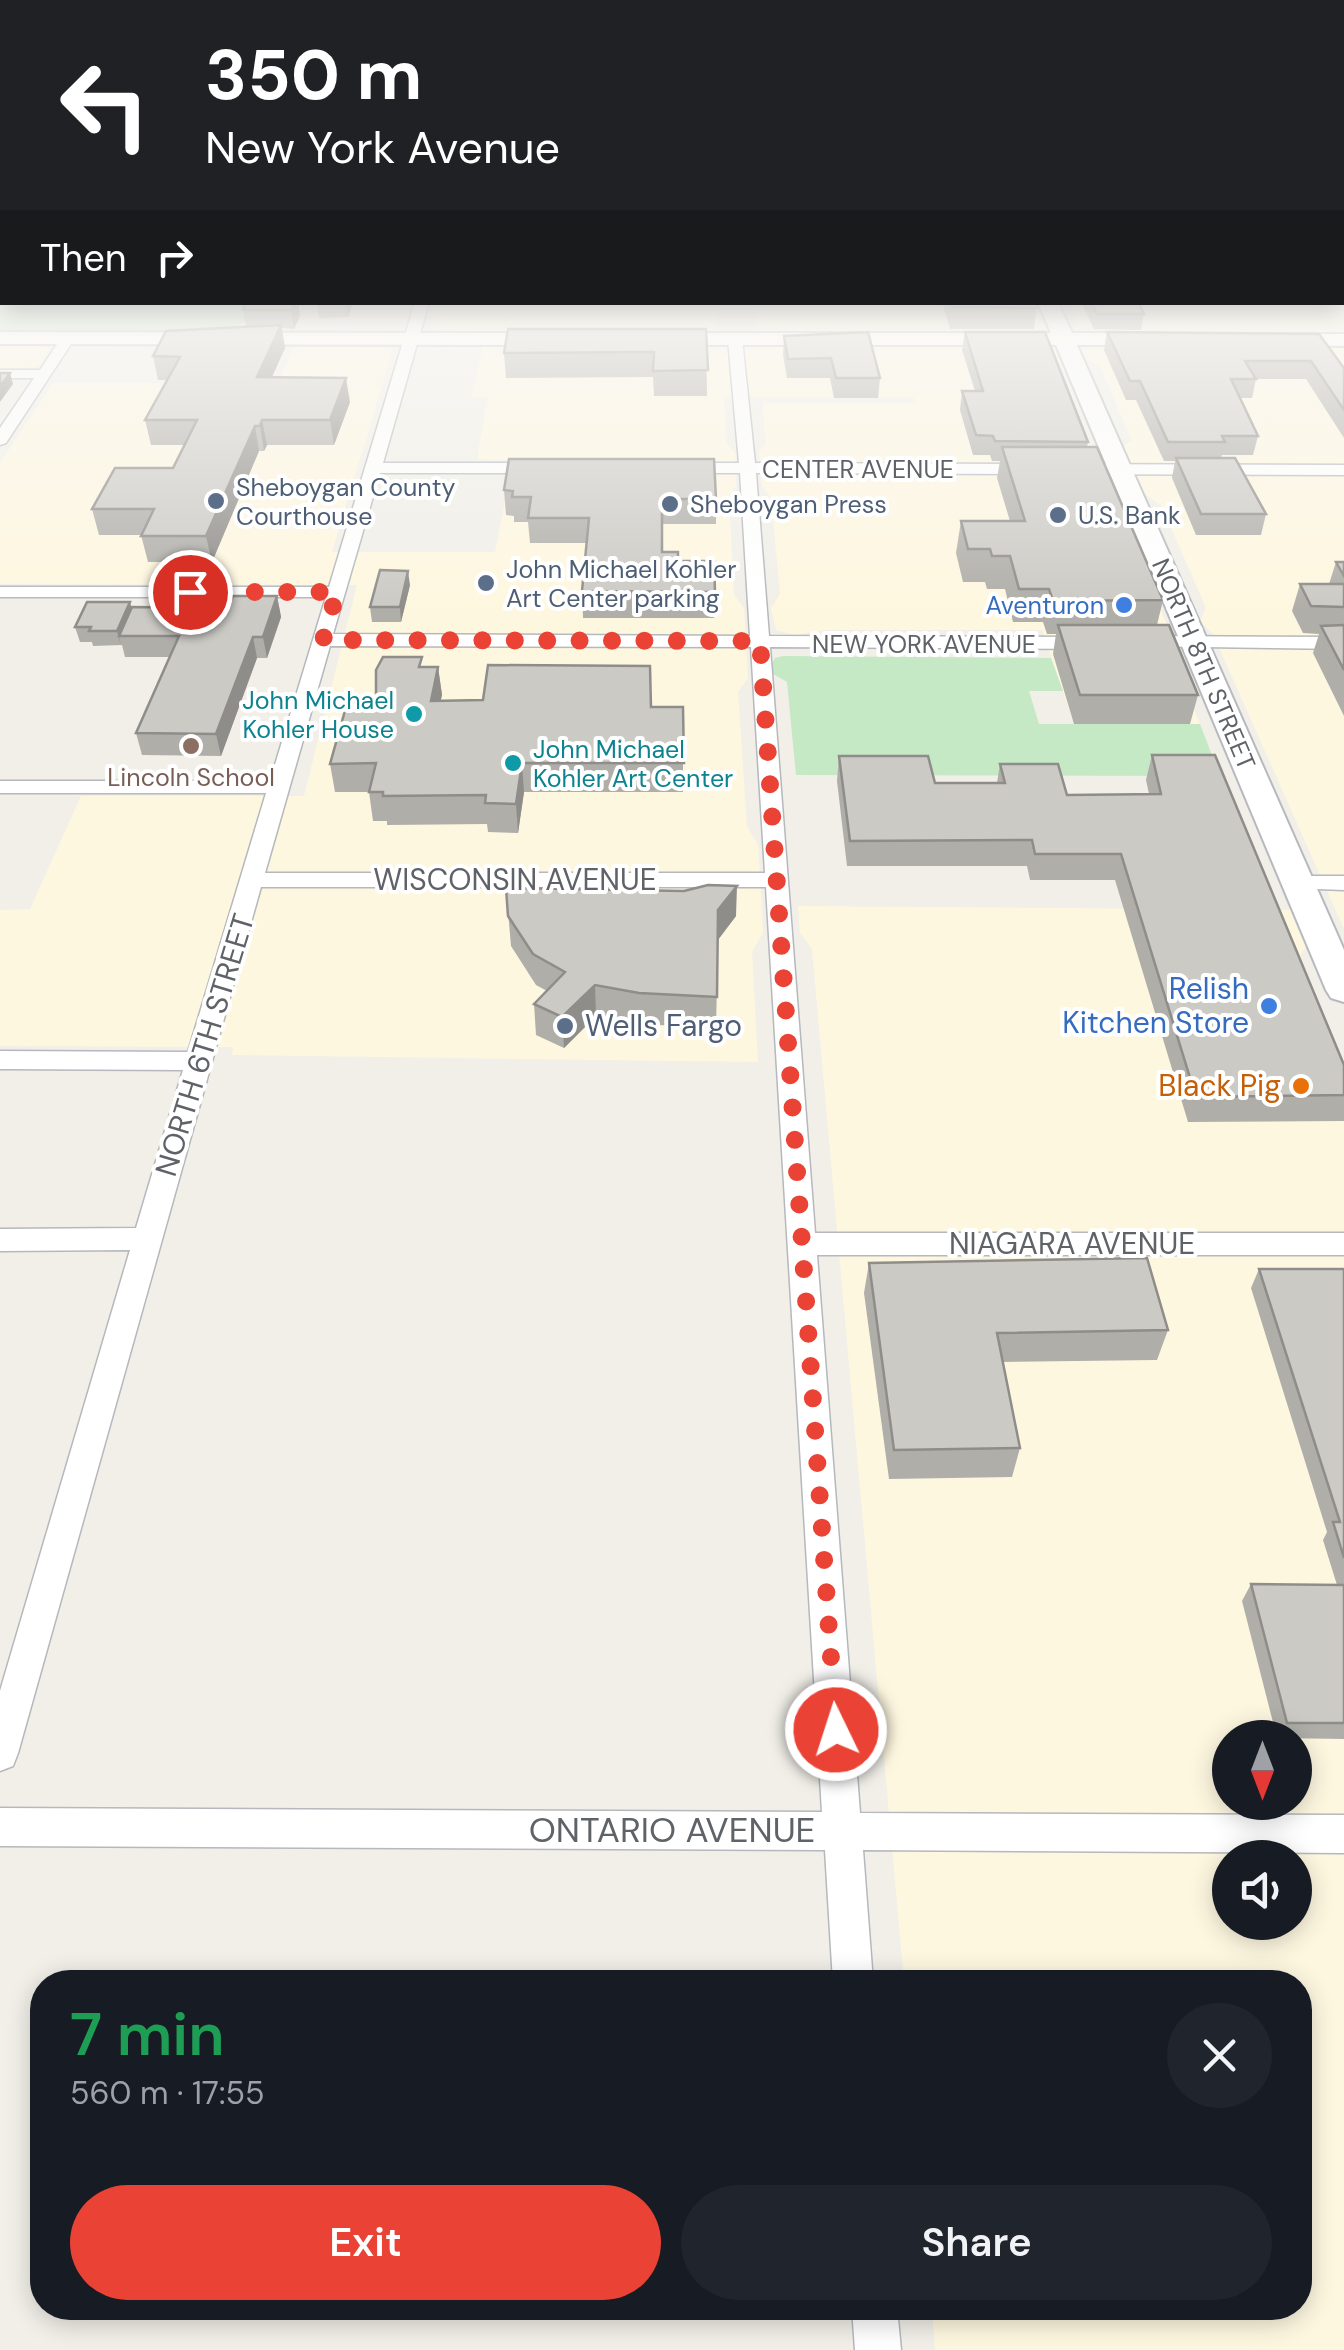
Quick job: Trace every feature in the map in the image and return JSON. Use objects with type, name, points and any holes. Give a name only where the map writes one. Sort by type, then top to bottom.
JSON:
[{"type":"street","points":[[0,440],[34,390]]},
{"type":"street","name":"NORTH 6TH STREET","points":[[0,1753],[396,390]]},
{"type":"street","points":[[745,390],[800,1244],[853,1970]]},
{"type":"street","name":"NORTH 8TH STREET","points":[[1086,390],[1344,990]]},
{"type":"street","points":[[372,468],[562,468]]},
{"type":"street","name":"CENTER AVENUE","points":[[655,468],[1344,470]]},
{"type":"street","points":[[0,592],[337,592]]},
{"type":"street","name":"NEW YORK AVENUE","points":[[323,640],[760,641],[810,645],[1344,643]]},
{"type":"street","points":[[0,786],[281,787]]},
{"type":"street","name":"WISCONSIN AVENUE","points":[[254,880],[776,880]]},
{"type":"street","points":[[1298,883],[1344,883]]},
{"type":"street","points":[[0,1060],[198,1061]]},
{"type":"street","points":[[0,1240],[147,1239]]},
{"type":"street","name":"NIAGARA AVENUE","points":[[800,1244],[1344,1244]]},
{"type":"street","name":"ONTARIO AVENUE","points":[[0,1827],[1344,1834]]},
{"type":"street","points":[[875,2320],[878,2350]]},
{"type":"shaded area","points":[[49,390],[381,390],[332,552],[495,552],[513,460],[477,459],[488,397],[472,397],[474,390],[1068,390],[1169,629],[1172,654],[1200,724],[1074,724],[1042,630],[824,630],[795,635],[776,630],[771,608],[780,594],[771,498],[762,486],[759,451],[765,445],[763,403],[915,403],[913,397],[724,397],[726,443],[735,453],[736,486],[729,496],[734,594],[744,609],[748,678],[738,692],[747,827],[758,844],[763,933],[752,952],[758,1062],[232,1055],[233,1047],[0,1046],[0,910],[30,909],[81,796],[304,796],[357,585],[0,584],[0,463]]},
{"type":"shaded area","points":[[1110,390],[1344,390],[1344,929],[1213,634],[1200,621],[1206,608],[1161,505],[1143,493],[1126,455],[1124,446],[1132,440]]},
{"type":"shaded area","points":[[798,906],[1297,910],[1308,944],[1300,955],[1344,1066],[1344,2350],[935,2350],[933,2320],[1312,2320],[1312,1970],[903,1970],[812,949],[800,933]]},
{"type":"green space","points":[[775,658],[1051,658],[1063,691],[1029,691],[1039,724],[1200,724],[1220,776],[796,775],[787,682],[773,674],[771,666]]},
{"type":"building","points":[[162,390],[342,390],[330,420],[262,420],[260,426],[255,426],[206,536],[141,536],[154,509],[92,509],[115,468],[173,468],[197,420],[145,420]]},
{"type":"building","points":[[1068,390],[1088,442],[995,441],[993,436],[976,435],[962,391]]},
{"type":"building","points":[[1144,390],[1236,390],[1258,436],[1222,436],[1225,442],[1168,442]]},
{"type":"building","points":[[1330,390],[1344,390],[1344,410]]},
{"type":"building","points":[[1002,447],[1097,447],[1163,600],[1053,601],[1049,589],[1019,589],[1010,556],[992,556],[990,549],[968,549],[961,521],[1025,521]]},
{"type":"building","points":[[1176,458],[1235,458],[1266,514],[1201,514]]},
{"type":"building","points":[[509,459],[714,459],[716,499],[662,499],[662,552],[678,552],[678,561],[714,561],[715,592],[582,591],[589,518],[528,518],[531,497],[512,497],[513,491],[504,490]]},
{"type":"building","points":[[380,570],[408,571],[400,607],[370,607]]},
{"type":"building","points":[[1300,584],[1344,584],[1344,607],[1311,606]]},
{"type":"building","points":[[233,596],[277,596],[263,637],[253,637],[216,734],[136,733],[179,636],[119,636],[132,607],[228,608]]},
{"type":"building","points":[[87,602],[130,602],[117,631],[89,631],[91,627],[75,627]]},
{"type":"building","points":[[1058,625],[1169,625],[1198,695],[1080,695]]},
{"type":"building","points":[[1344,625],[1344,670],[1321,626]]},
{"type":"building","points":[[383,657],[422,657],[419,667],[438,667],[431,701],[483,700],[488,665],[650,666],[651,707],[683,707],[684,763],[522,763],[516,804],[485,803],[486,795],[383,796],[383,792],[369,792],[376,763],[330,764],[346,707],[376,707],[376,670]]},
{"type":"building","points":[[1152,755],[1215,755],[1344,1065],[1344,1095],[1196,1097],[1121,854],[1035,854],[1032,840],[850,841],[839,756],[928,756],[935,783],[1005,783],[1000,764],[1058,764],[1067,795],[1161,794]]},
{"type":"building","points":[[708,885],[737,886],[718,910],[717,997],[639,993],[595,985],[562,1017],[534,1004],[565,972],[533,954],[508,916],[506,888],[684,891]]},
{"type":"building","points":[[1147,1258],[1168,1330],[997,1333],[1020,1448],[894,1450],[869,1263]]},
{"type":"building","points":[[1259,1269],[1344,1269],[1344,1558],[1333,1522],[1340,1522]]},
{"type":"building","points":[[1251,1584],[1344,1585],[1344,1723],[1286,1720]]},
{"type":"place","name":"Sheboygan County Courthouse","points":[[216,501]]},
{"type":"place","name":"Sheboygan Press","points":[[670,504]]},
{"type":"place","name":"U.S. Bank","points":[[1058,515]]},
{"type":"place","name":"John Michael Kohler Art Center parking","points":[[486,583]]},
{"type":"place","name":"Aventuron","points":[[1124,605]]},
{"type":"place","name":"John Michael Kohler House","points":[[414,714]]},
{"type":"place","name":"Lincoln School","points":[[191,746]]},
{"type":"place","name":"John Michael Kohler Art Center","points":[[513,763]]},
{"type":"place","name":"Relish Kitchen Store","points":[[1269,1006]]},
{"type":"place","name":"Wells Fargo","points":[[565,1026]]},
{"type":"place","name":"Black Pig","points":[[1301,1086]]},
{"type":"route","points":[[190,592],[337,592],[323,640],[760,641],[836,1730]]}]
